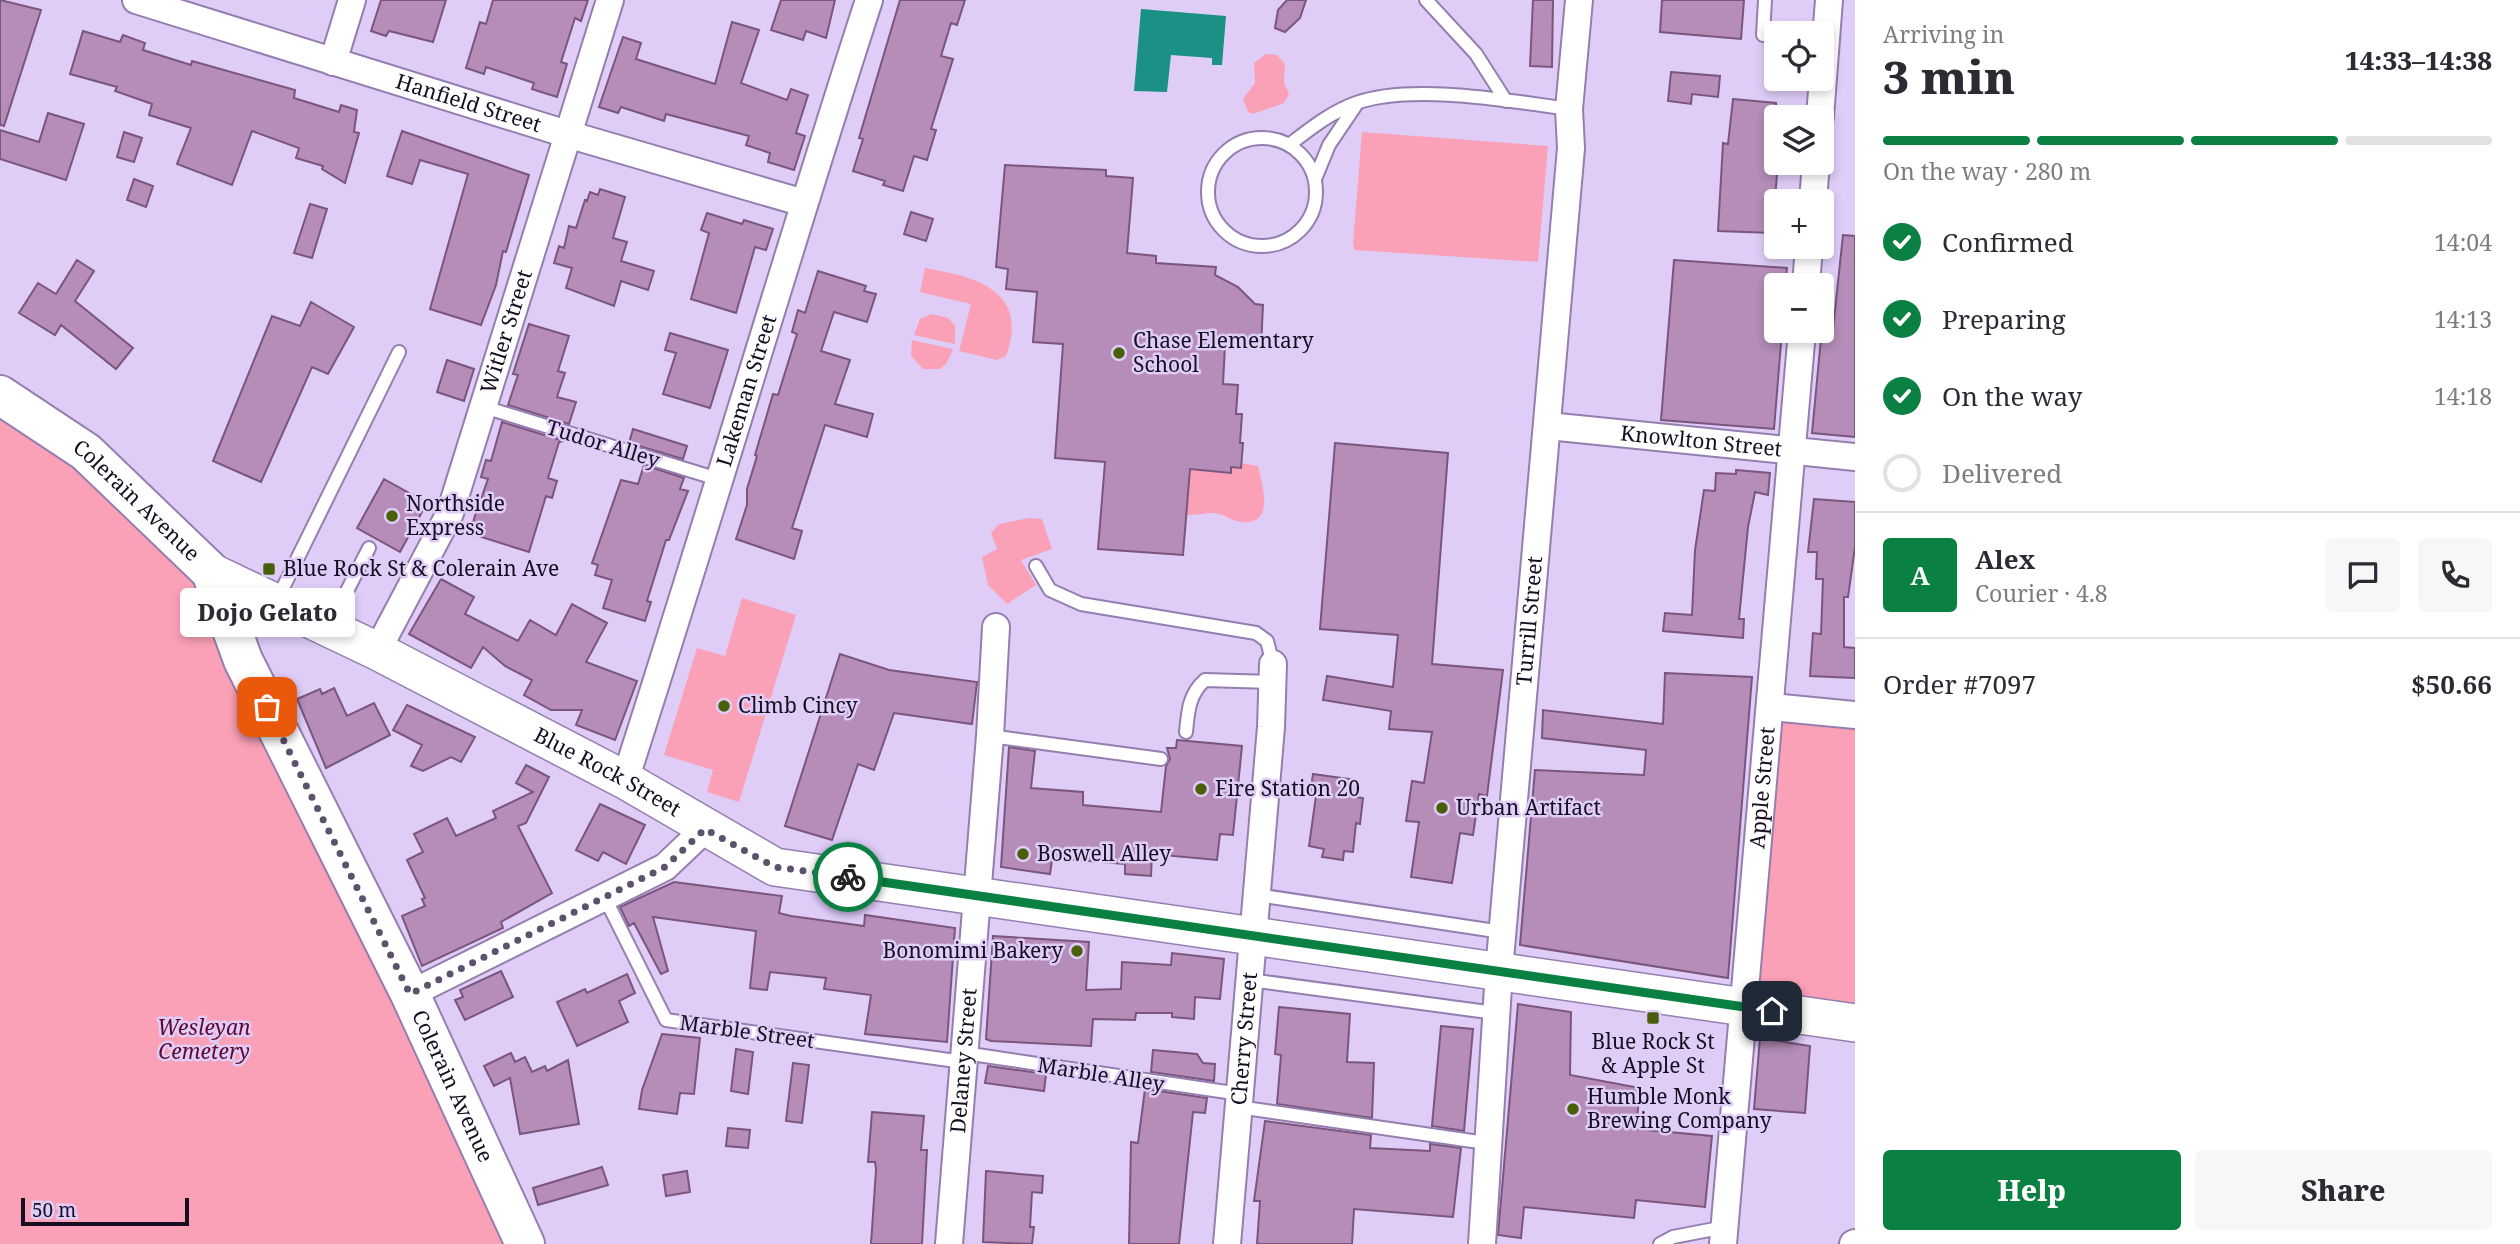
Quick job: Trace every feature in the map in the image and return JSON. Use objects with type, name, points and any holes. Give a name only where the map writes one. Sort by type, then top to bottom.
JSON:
[{"type":"main road","name":"Colerain Avenue","points":[[0,395],[86,452],[211,572],[243,660],[410,994],[525,1244]]},
{"type":"street","name":"Hanfield Street","points":[[136,0],[567,134],[804,203]]},
{"type":"street","points":[[333,62],[352,0]]},
{"type":"street","name":"Witler Street","points":[[377,651],[450,513],[610,0]]},
{"type":"street","name":"Lakeman Street","points":[[625,780],[722,480],[804,203],[869,0]]},
{"type":"street","name":"Turrill Street","points":[[1482,1244],[1495,1013],[1548,426],[1571,148],[1569,109],[1579,0]]},
{"type":"street","points":[[1821,105],[1829,0]]},
{"type":"street","name":"Apple Street","points":[[1724,1236],[1801,343]]},
{"type":"street","name":"Knowlton Street","points":[[1548,426],[1855,457]]},
{"type":"street","name":"Blue Rock Street","points":[[211,572],[328,626],[625,780],[705,829],[775,867],[977,894],[1254,937],[1855,1023]]},
{"type":"street","name":"Delaney Street","points":[[949,1244],[990,736],[996,627]]},
{"type":"street","name":"Cherry Street","points":[[1227,1244],[1254,937],[1273,673]]},
{"type":"street","points":[[1771,707],[1855,715]]},
{"type":"street","points":[[410,994],[665,867],[705,829]]},
{"type":"lane","points":[[1426,0],[1476,54],[1506,101]]},
{"type":"lane","points":[[1763,36],[1765,0]]},
{"type":"lane","points":[[1289,145],[1330,114],[1358,102],[1392,94],[1506,101],[1569,109]]},
{"type":"lane","points":[[1315,179],[1338,129],[1358,102]]},
{"type":"lane","points":[[1267,138],[1289,145],[1307,162],[1315,179],[1316,198],[1311,216],[1299,231],[1280,243],[1261,246],[1243,242],[1218,224],[1210,207],[1208,189],[1218,161],[1231,148],[1248,140],[1267,138]]},
{"type":"lane","points":[[276,601],[400,352]]},
{"type":"lane","name":"Tudor Alley","points":[[484,407],[722,480]]},
{"type":"lane","points":[[328,626],[369,548]]},
{"type":"lane","points":[[1036,566],[1050,590],[1081,604],[1246,629],[1266,640],[1272,653],[1273,673],[1205,680],[1195,689],[1188,708],[1186,732]]},
{"type":"lane","points":[[990,736],[1161,759]]},
{"type":"lane","points":[[1257,895],[1502,932]]},
{"type":"lane","name":"Marble Street","points":[[605,898],[666,1020],[963,1058]]},
{"type":"lane","points":[[1250,980],[1495,1013]]},
{"type":"lane","name":"Marble Alley","points":[[963,1058],[1486,1143]]},
{"type":"lane","points":[[1660,1244],[1673,1237],[1724,1236]]},
{"type":"green space","points":[[1266,54],[1277,55],[1285,64],[1284,83],[1289,94],[1284,103],[1253,114],[1248,112],[1243,99],[1255,83],[1254,63]]},
{"type":"green space","points":[[1362,132],[1548,146],[1538,262],[1355,250],[1353,244]]},
{"type":"green space","points":[[925,268],[963,276],[994,291],[1011,316],[1012,334],[1006,356],[997,360],[959,351],[971,304],[920,292]]},
{"type":"green space","points":[[932,314],[948,318],[955,325],[955,344],[914,335],[920,319]]},
{"type":"green space","points":[[912,340],[953,349],[947,363],[940,369],[923,369],[911,356]]},
{"type":"green space","name":"Wesleyan Cemetery","points":[[0,395],[211,572],[525,1244],[0,1244]]},
{"type":"green space","points":[[1241,463],[1258,466],[1264,493],[1263,511],[1252,521],[1241,522],[1215,513],[1186,515],[1188,487],[1164,467],[1230,472],[1231,467]]},
{"type":"green space","points":[[1029,518],[1042,519],[1052,549],[1021,560],[1036,585],[1007,604],[988,585],[982,557],[997,549],[991,533],[999,524]]},
{"type":"green space","name":"Climb Cincy","points":[[742,598],[796,615],[739,802],[707,792],[713,770],[664,755],[697,648],[725,656]]},
{"type":"green space","points":[[1771,707],[1855,715],[1855,1023],[1745,1007]]},
{"type":"shaded area","points":[[1141,9],[1226,16],[1222,65],[1212,65],[1212,58],[1171,55],[1167,92],[1134,91]]},
{"type":"building","points":[[0,0],[41,10],[4,126],[0,125]]},
{"type":"building","points":[[381,0],[446,0],[433,42],[389,31],[386,36],[371,31]]},
{"type":"building","points":[[493,0],[588,0],[581,21],[575,18],[561,62],[567,64],[557,97],[532,89],[534,83],[486,67],[484,74],[466,68],[480,22],[486,24]]},
{"type":"building","points":[[781,0],[835,0],[826,38],[806,31],[803,40],[771,30]]},
{"type":"building","points":[[900,0],[965,0],[957,25],[951,23],[941,56],[953,59],[931,129],[936,130],[927,160],[914,156],[903,191],[883,185],[885,181],[853,171],[863,139],[859,138]]},
{"type":"building","points":[[1287,0],[1306,0],[1300,18],[1285,32],[1275,28],[1278,10]]},
{"type":"building","points":[[1533,0],[1553,0],[1552,67],[1530,66]]},
{"type":"building","points":[[1662,0],[1744,0],[1741,39],[1660,32]]},
{"type":"building","points":[[732,22],[759,30],[741,83],[787,100],[791,89],[808,95],[796,133],[805,136],[794,170],[768,162],[770,153],[746,145],[749,136],[666,114],[664,121],[621,107],[618,113],[599,107],[623,37],[641,43],[636,59],[715,84]]},
{"type":"building","points":[[83,31],[120,42],[123,35],[145,43],[143,50],[191,65],[192,61],[295,90],[294,98],[339,112],[341,105],[357,110],[354,132],[359,133],[345,183],[322,169],[323,166],[296,158],[299,148],[252,131],[232,185],[177,164],[191,128],[149,115],[152,104],[115,91],[117,87],[70,74]]},
{"type":"building","points":[[1671,72],[1720,76],[1718,97],[1692,94],[1691,104],[1668,101]]},
{"type":"building","points":[[1733,99],[1776,103],[1764,105],[1764,175],[1777,175],[1776,189],[1764,189],[1764,233],[1718,231],[1723,143],[1728,144]]},
{"type":"building","points":[[48,113],[84,124],[66,180],[0,159],[0,130],[39,142]]},
{"type":"building","points":[[402,131],[529,175],[481,325],[430,309],[468,174],[420,160],[412,184],[387,176]]},
{"type":"building","points":[[124,132],[142,138],[134,162],[117,157]]},
{"type":"building","points":[[1005,165],[1106,170],[1106,176],[1133,178],[1127,253],[1156,256],[1156,263],[1216,267],[1215,275],[1238,287],[1255,304],[1263,305],[1261,348],[1225,345],[1223,384],[1238,385],[1236,414],[1242,414],[1241,468],[1231,467],[1231,473],[1190,469],[1183,555],[1098,549],[1105,462],[1055,458],[1063,344],[1033,342],[1037,292],[1006,289],[1008,269],[996,267]]},
{"type":"building","points":[[134,179],[153,186],[146,207],[127,200]]},
{"type":"building","points":[[600,189],[625,197],[613,238],[627,242],[621,261],[654,271],[648,290],[621,281],[614,306],[566,288],[572,268],[554,263],[559,246],[564,248],[569,226],[576,228],[585,200],[587,201],[590,192],[598,195]]},
{"type":"building","points":[[310,204],[327,209],[312,258],[294,253]]},
{"type":"building","points":[[911,212],[933,219],[926,241],[904,234]]},
{"type":"building","points":[[707,213],[742,224],[744,220],[773,229],[766,250],[755,247],[736,313],[691,299],[709,233],[701,230]]},
{"type":"building","points":[[1843,235],[1855,236],[1855,437],[1812,433],[1821,343],[1834,343]]},
{"type":"building","points":[[77,260],[94,271],[75,301],[133,348],[116,369],[61,325],[55,335],[19,313],[38,283],[56,294]]},
{"type":"building","points":[[1674,260],[1787,268],[1786,273],[1764,273],[1764,343],[1781,343],[1774,429],[1661,420]]},
{"type":"building","points":[[818,271],[866,286],[864,291],[876,294],[867,322],[834,312],[821,351],[850,360],[835,404],[873,414],[867,437],[825,425],[792,528],[802,531],[794,559],[736,539],[747,505],[747,489],[757,456],[755,455],[773,394],[778,395],[797,334],[792,332],[798,310],[805,313]]},
{"type":"building","points":[[311,302],[354,327],[328,374],[312,367],[261,482],[213,461],[272,316],[300,326]]},
{"type":"building","points":[[529,324],[569,336],[558,371],[565,373],[557,397],[576,402],[569,424],[508,405],[518,375],[513,374]]},
{"type":"building","points":[[670,333],[728,350],[710,408],[663,394],[676,353],[665,350]]},
{"type":"building","points":[[447,360],[474,369],[464,401],[437,392]]},
{"type":"building","points":[[502,422],[564,441],[559,442],[548,478],[557,481],[552,498],[546,496],[529,552],[469,533],[488,479],[481,477],[486,460],[491,461]]},
{"type":"building","points":[[633,429],[687,446],[683,459],[629,443]]},
{"type":"building","points":[[1335,443],[1448,453],[1432,664],[1503,670],[1487,796],[1479,794],[1473,835],[1460,833],[1452,883],[1411,877],[1419,822],[1406,821],[1412,781],[1424,783],[1432,732],[1389,729],[1391,711],[1323,700],[1327,676],[1393,687],[1398,635],[1320,629]]},
{"type":"building","points":[[644,465],[684,478],[680,489],[688,491],[669,540],[666,540],[647,601],[651,602],[645,621],[603,608],[612,580],[595,575],[598,565],[592,563],[621,480],[638,484]]},
{"type":"building","points":[[1736,470],[1770,473],[1768,495],[1755,492],[1748,527],[1739,619],[1744,619],[1743,638],[1663,631],[1665,613],[1692,615],[1695,550],[1704,490],[1715,491],[1716,473],[1736,474]]},
{"type":"building","name":"Northside Express","points":[[384,479],[427,503],[400,552],[357,528]]},
{"type":"building","points":[[1814,499],[1855,502],[1855,547],[1848,597],[1844,597],[1844,647],[1855,648],[1855,678],[1810,676],[1813,633],[1821,634],[1823,579],[1816,579],[1817,552],[1808,552]]},
{"type":"building","points":[[441,579],[474,597],[465,614],[518,641],[530,620],[556,635],[572,604],[607,623],[586,662],[637,681],[615,740],[576,725],[582,710],[551,710],[524,695],[532,680],[505,666],[483,647],[471,668],[409,634]]},
{"type":"building","points":[[840,654],[889,670],[977,682],[972,724],[894,713],[874,770],[858,764],[832,840],[785,826]]},
{"type":"building","points":[[1665,673],[1752,677],[1728,978],[1520,945],[1535,770],[1644,775],[1646,750],[1542,738],[1543,710],[1663,724]]},
{"type":"building","points":[[334,688],[347,716],[374,703],[390,735],[326,768],[297,699],[320,689],[322,694]]},
{"type":"building","points":[[407,705],[475,737],[461,762],[451,757],[423,771],[411,766],[422,745],[393,730]]},
{"type":"building","points":[[1177,740],[1242,746],[1233,835],[1220,834],[1217,860],[1152,854],[1151,876],[1125,874],[1125,864],[1078,860],[1052,860],[1050,874],[1001,867],[1009,747],[1035,751],[1031,788],[1083,792],[1083,805],[1161,812],[1166,766],[1170,759],[1167,748],[1176,748]]},
{"type":"building","points":[[526,765],[549,777],[526,823],[518,826],[552,893],[501,922],[503,928],[422,966],[402,916],[425,906],[422,899],[425,898],[407,860],[423,852],[414,834],[447,818],[456,836],[496,818],[493,811],[533,792],[516,783]]},
{"type":"building","points":[[1313,774],[1357,780],[1355,797],[1363,798],[1360,824],[1356,823],[1353,852],[1344,851],[1343,860],[1322,857],[1324,849],[1309,846],[1316,796],[1310,795]]},
{"type":"building","points":[[600,804],[645,825],[626,864],[603,852],[598,861],[576,850]]},
{"type":"building","points":[[674,882],[782,896],[779,913],[791,916],[864,926],[865,915],[955,928],[947,1042],[865,1034],[871,995],[824,989],[826,978],[770,972],[767,990],[750,988],[756,931],[653,917],[668,971],[661,974],[634,923],[629,926],[620,907]]},
{"type":"building","points":[[993,936],[1089,942],[1086,990],[1121,989],[1122,962],[1171,965],[1172,953],[1224,959],[1220,999],[1195,997],[1194,1019],[1172,1017],[1172,1013],[1136,1013],[1135,1020],[1093,1019],[1091,1046],[991,1041],[986,1039]]},
{"type":"building","points":[[501,971],[513,997],[465,1020],[455,1000],[463,997],[460,990]]},
{"type":"building","points":[[627,974],[635,993],[619,1001],[628,1022],[577,1046],[557,1002],[585,989],[587,993]]},
{"type":"building","name":"Humble Monk Brewing Company","points":[[1518,1004],[1571,1012],[1570,1075],[1640,1088],[1636,1129],[1712,1136],[1705,1207],[1636,1200],[1634,1218],[1524,1207],[1521,1238],[1498,1235]]},
{"type":"building","points":[[1279,1007],[1350,1014],[1347,1062],[1374,1063],[1372,1118],[1277,1104],[1281,1055],[1275,1054]]},
{"type":"building","points":[[1441,1026],[1473,1029],[1464,1131],[1432,1126]]},
{"type":"building","points":[[662,1034],[700,1038],[694,1094],[680,1093],[677,1114],[639,1109],[642,1090]]},
{"type":"building","points":[[1760,1038],[1810,1046],[1805,1113],[1754,1109]]},
{"type":"building","points":[[736,1049],[753,1052],[748,1094],[731,1091]]},
{"type":"building","points":[[1153,1050],[1197,1054],[1203,1063],[1215,1064],[1214,1081],[1151,1072]]},
{"type":"building","points":[[511,1053],[515,1062],[525,1057],[532,1072],[545,1066],[547,1071],[568,1060],[579,1124],[520,1134],[510,1078],[494,1086],[484,1066]]},
{"type":"building","points":[[793,1063],[809,1065],[802,1123],[786,1121]]},
{"type":"building","points":[[988,1066],[1046,1074],[1044,1091],[985,1083]]},
{"type":"building","points":[[1145,1089],[1207,1098],[1205,1113],[1193,1112],[1179,1244],[1129,1244],[1131,1142],[1138,1143]]},
{"type":"building","points":[[872,1112],[924,1116],[921,1150],[927,1150],[922,1244],[871,1244],[876,1170],[875,1162],[868,1162]]},
{"type":"building","points":[[1265,1121],[1371,1135],[1370,1148],[1430,1151],[1430,1144],[1461,1148],[1453,1217],[1354,1209],[1352,1244],[1257,1244],[1260,1201],[1254,1201]]},
{"type":"building","points":[[728,1128],[750,1130],[748,1148],[726,1146]]},
{"type":"building","points":[[602,1167],[608,1185],[538,1205],[533,1188]]},
{"type":"building","points":[[687,1171],[690,1192],[666,1196],[663,1175]]},
{"type":"building","points":[[986,1171],[1043,1176],[1042,1193],[1032,1192],[1032,1244],[983,1242]]},
{"type":"way so far","points":[[267,707],[410,994],[665,867],[705,829],[775,867],[848,877]]},
{"type":"place","name":"Chase Elementary School","points":[[1119,353]]},
{"type":"place","name":"Northside Express","points":[[392,516]]},
{"type":"place","name":"Blue Rock St & Colerain Ave","points":[[269,569]]},
{"type":"place","name":"Climb Cincy","points":[[724,706]]},
{"type":"place","name":"Dojo Gelato","points":[[267,707]]},
{"type":"place","name":"Fire Station 20","points":[[1201,789]]},
{"type":"place","name":"Urban Artifact","points":[[1442,808]]},
{"type":"place","name":"Boswell Alley","points":[[1023,854]]},
{"type":"place","name":"Bonomimi Bakery","points":[[1077,951]]},
{"type":"place","name":"Blue Rock St & Apple St","points":[[1653,1018]]},
{"type":"place","name":"Humble Monk Brewing Company","points":[[1573,1109]]},
{"type":"route","points":[[848,877],[1772,1011]]}]
